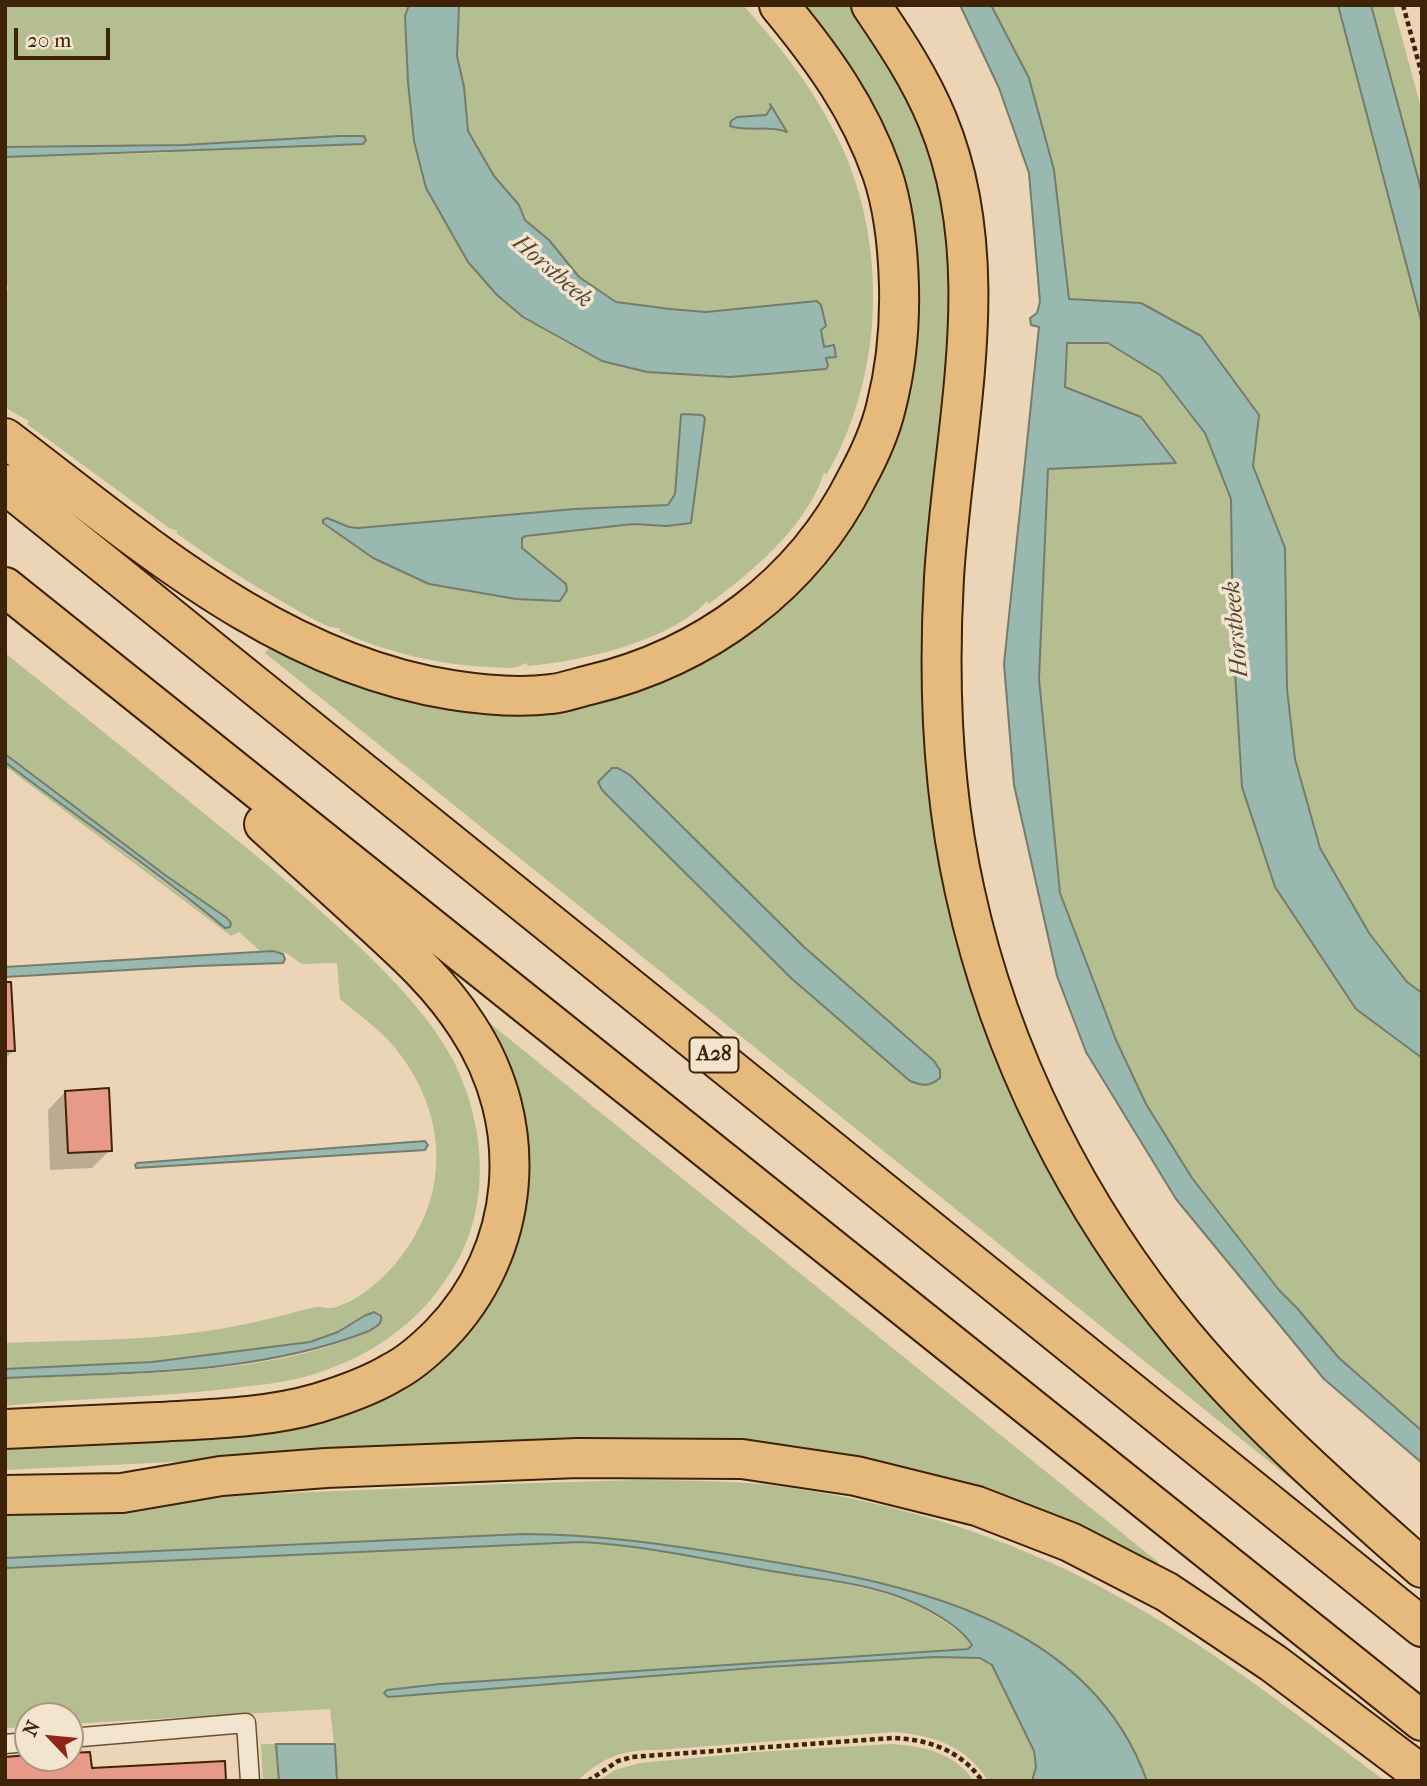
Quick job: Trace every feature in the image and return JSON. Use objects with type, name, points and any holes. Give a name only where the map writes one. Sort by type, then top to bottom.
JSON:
[{"type":"highway","points":[[5,438],[153,551],[208,589],[299,642],[397,679],[454,690],[502,695],[552,694],[649,668],[718,633],[755,606],[796,567],[825,533],[847,498],[868,456],[886,410],[900,321],[898,251],[883,176],[855,109],[831,71],[779,5]]},
{"type":"highway","points":[[871,5],[899,47],[939,122],[965,222],[969,303],[944,579],[941,652],[943,715],[949,791],[965,892],[996,997],[1015,1050],[1061,1152],[1084,1196],[1143,1284],[1182,1334],[1264,1423],[1302,1461],[1422,1568]]},
{"type":"highway","name":"A28","points":[[5,484],[1422,1627]]},
{"type":"highway","points":[[5,589],[422,967],[469,1028],[486,1060],[505,1121],[510,1177],[506,1211],[498,1240],[486,1272],[470,1299],[425,1350],[359,1390],[316,1404],[205,1420],[5,1429]]},
{"type":"highway","points":[[5,589],[1422,1721]]},
{"type":"highway","points":[[5,1495],[122,1493],[221,1476],[326,1468],[578,1458],[742,1459],[856,1476],[977,1506],[1070,1542],[1167,1592],[1273,1663],[1422,1775]]},
{"type":"lane","points":[[84,1737],[246,1723],[250,1781]]},
{"type":"path","points":[[1403,5],[1422,75]]},
{"type":"path","points":[[588,1781],[618,1761],[632,1757],[892,1738],[938,1746],[964,1761],[982,1781]]},
{"type":"green space","points":[[5,5],[409,5],[405,16],[408,82],[414,141],[426,188],[468,262],[497,295],[523,317],[565,342],[647,372],[730,377],[823,370],[826,358],[835,357],[824,347],[817,301],[706,312],[616,302],[579,277],[550,240],[525,220],[518,205],[494,176],[468,131],[457,56],[459,5],[743,5],[809,88],[840,143],[856,183],[867,225],[873,311],[869,354],[860,396],[846,436],[827,474],[824,473],[816,493],[792,529],[743,577],[709,604],[707,601],[671,628],[598,654],[527,666],[527,663],[514,668],[471,666],[394,651],[339,631],[340,628],[329,627],[251,583],[176,533],[178,531],[169,528],[27,424],[29,421],[5,407],[5,292],[9,288],[5,284],[5,157],[162,153],[339,136],[183,145],[5,147]],"holes":[[[681,415],[703,431],[692,520],[688,524],[633,524],[524,537],[520,541],[522,548],[566,584],[567,590],[560,601],[516,599],[429,584],[373,557],[324,525],[358,528],[575,509],[668,505],[675,494]]]},
{"type":"green space","points":[[792,5],[857,5],[924,118],[957,271],[932,608],[1016,1082],[1338,1517],[265,653],[272,643],[594,697],[839,530],[910,266]],"holes":[[[618,768],[630,775],[743,889],[846,986],[877,1011],[845,1026],[791,978],[602,790]]]},
{"type":"green space","points":[[991,5],[1338,5],[1422,324],[1422,993],[1407,982],[1369,933],[1320,848],[1295,759],[1287,689],[1285,548],[1253,466],[1259,415],[1141,303],[1069,299],[1054,169],[1029,78]]},
{"type":"green space","points":[[1371,5],[1393,5],[1422,111],[1422,193]]},
{"type":"green space","points":[[1067,343],[1108,343],[1160,375],[1205,433],[1231,499],[1233,639],[1242,787],[1356,1009],[1422,1058],[1422,1431],[1339,1358],[1279,1290],[1192,1178],[1146,1104],[1116,1040],[1060,893],[1039,679],[1048,469],[1175,463],[1141,417],[1065,387]]},
{"type":"green space","points":[[5,653],[330,919],[416,1006],[438,1035],[456,1066],[472,1111],[480,1159],[480,1183],[471,1230],[450,1273],[422,1309],[388,1338],[348,1361],[306,1376],[264,1384],[183,1393],[5,1406],[5,1378],[146,1373],[246,1364],[294,1356],[338,1343],[378,1326],[382,1318],[374,1312],[338,1332],[310,1342],[152,1362],[5,1369],[5,1343],[182,1334],[246,1324],[314,1307],[333,1308],[351,1301],[381,1278],[407,1248],[425,1214],[435,1177],[437,1157],[431,1118],[417,1081],[395,1047],[340,999],[337,963],[302,964],[286,953],[260,951],[239,932],[231,936],[5,766],[5,762],[225,928],[229,920],[227,918],[165,875],[5,754]]},
{"type":"green space","points":[[487,1021],[1158,1562],[1157,1567],[982,1489],[926,1472],[855,1457],[299,1456],[5,1470],[5,1443],[309,1422],[503,1274]]},
{"type":"green space","points":[[638,1480],[749,1483],[869,1502],[950,1524],[1030,1553],[1143,1611],[1249,1680],[1385,1781],[1147,1781],[1123,1733],[1093,1693],[1057,1660],[1016,1633],[972,1612],[925,1595],[826,1570],[823,1580],[885,1593],[918,1606],[970,1641],[970,1648],[440,1684],[384,1693],[388,1697],[766,1667],[935,1657],[980,1658],[992,1665],[1034,1751],[1036,1767],[1032,1781],[988,1781],[970,1759],[948,1744],[923,1736],[895,1732],[634,1751],[604,1761],[577,1781],[338,1781],[330,1709],[84,1723],[84,1702],[14,1702],[14,1728],[5,1728],[5,1505]]},
{"type":"green space","points":[[261,1744],[276,1744],[279,1781],[263,1781]]},
{"type":"green space","points":[[892,1744],[937,1753],[958,1764],[974,1781],[598,1781],[615,1770],[640,1763],[756,1752]]},
{"type":"water","name":"Horstbeek","points":[[409,5],[459,5],[457,56],[464,87],[468,131],[494,176],[519,205],[525,220],[549,240],[579,277],[616,302],[670,309],[706,312],[817,301],[821,305],[826,326],[821,330],[824,347],[834,345],[836,357],[826,358],[826,369],[730,377],[647,372],[602,361],[523,317],[497,295],[468,262],[426,188],[414,141],[408,82],[405,16]]},
{"type":"water","name":"Horstbeek","points":[[960,5],[991,5],[1029,78],[1054,170],[1069,299],[1141,303],[1201,336],[1259,415],[1253,466],[1285,548],[1287,689],[1295,759],[1320,848],[1369,933],[1407,982],[1422,993],[1422,1058],[1356,1009],[1275,887],[1242,787],[1233,639],[1231,499],[1205,433],[1160,375],[1108,343],[1067,343],[1065,387],[1141,417],[1176,463],[1048,469],[1039,679],[1060,893],[1116,1040],[1146,1104],[1192,1178],[1279,1290],[1339,1358],[1422,1431],[1422,1463],[1324,1379],[1176,1199],[1086,1052],[1057,976],[1014,785],[1004,664],[1039,327],[1031,325],[1030,318],[1037,313],[1040,302],[1029,173],[999,88]]},
{"type":"water","points":[[1338,5],[1371,5],[1422,193],[1422,324]]},
{"type":"water","points":[[770,104],[787,132],[730,126],[731,121],[737,117],[766,115],[771,108]]},
{"type":"water","points":[[364,136],[366,140],[363,144],[5,157],[5,147],[183,145]]},
{"type":"water","points":[[683,414],[702,415],[705,418],[691,523],[667,526],[633,524],[522,538],[522,548],[566,584],[567,590],[560,601],[516,599],[429,584],[373,558],[323,523],[327,518],[358,528],[575,509],[668,505],[675,494]]},
{"type":"water","points":[[5,754],[165,875],[227,918],[231,923],[230,927],[225,928],[5,762]]},
{"type":"water","points":[[612,768],[618,768],[630,775],[803,946],[934,1061],[940,1070],[940,1078],[926,1085],[910,1081],[791,978],[602,790],[598,782]]},
{"type":"water","points":[[273,951],[283,954],[283,963],[5,977],[5,967]]},
{"type":"water","points":[[425,1141],[428,1145],[425,1150],[136,1168],[135,1165],[137,1163]]},
{"type":"water","points":[[374,1312],[381,1316],[381,1321],[369,1331],[325,1346],[281,1356],[190,1369],[5,1378],[5,1369],[152,1362],[310,1342],[338,1332]]},
{"type":"water","points":[[523,1534],[634,1541],[803,1567],[923,1595],[980,1616],[1033,1643],[1080,1679],[1119,1724],[1147,1781],[1032,1781],[1036,1767],[1034,1751],[992,1665],[980,1658],[935,1657],[766,1667],[388,1697],[384,1693],[387,1690],[440,1684],[968,1649],[972,1645],[949,1622],[917,1604],[882,1591],[850,1584],[652,1550],[580,1542],[5,1568],[5,1558]]},
{"type":"water","points":[[276,1744],[335,1744],[337,1781],[279,1781]]},
{"type":"building","points":[[5,982],[11,982],[15,1051],[5,1051]]},
{"type":"building","points":[[109,1088],[112,1151],[68,1153],[65,1091]]},
{"type":"building","points":[[84,1752],[90,1752],[92,1768],[225,1761],[226,1781],[5,1781],[5,1757],[14,1756],[14,1772],[84,1772]]}]
